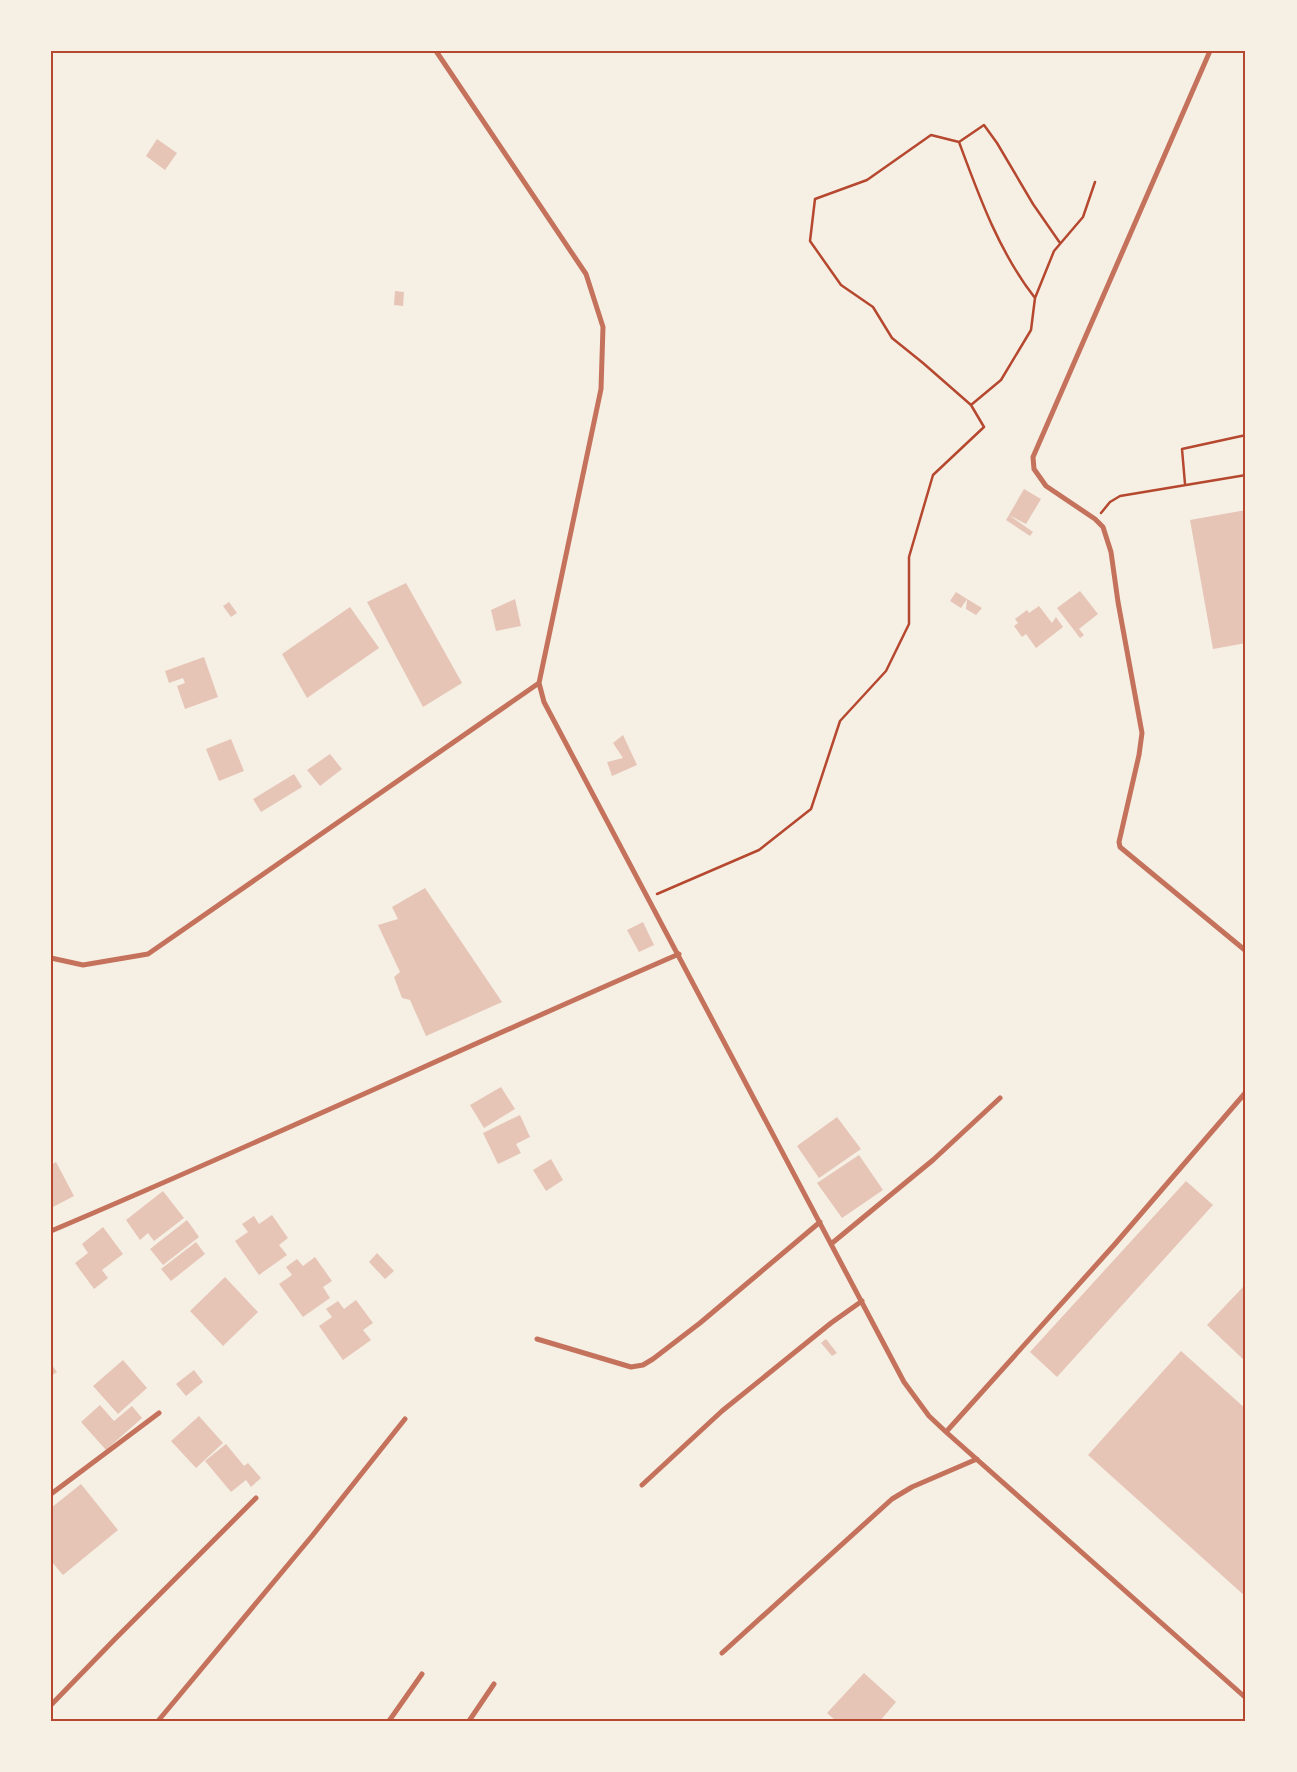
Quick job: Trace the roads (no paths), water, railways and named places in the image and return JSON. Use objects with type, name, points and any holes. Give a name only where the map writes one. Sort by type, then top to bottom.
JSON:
[{"type":"street","points":[[436,51],[586,274],[603,327],[600,389],[539,683],[544,702],[904,1382],[930,1416],[946,1432],[1246,1698]]},
{"type":"street","points":[[1210,51],[1032,457],[1034,469],[1046,486],[1095,519],[1103,527],[1111,552],[1118,602],[1142,733],[1139,755],[1118,842],[1120,847],[1246,951]]},
{"type":"street","points":[[51,958],[83,965],[148,954],[539,683]]},
{"type":"street","points":[[51,1231],[153,1188],[679,954]]},
{"type":"street","points":[[946,1432],[1115,1244],[1246,1092]]},
{"type":"street","points":[[831,1244],[932,1160],[1000,1098]]},
{"type":"street","points":[[537,1339],[631,1368],[643,1364],[700,1324],[820,1222]]},
{"type":"street","points":[[642,1485],[722,1411],[831,1323],[862,1301]]},
{"type":"street","points":[[51,1494],[159,1413]]},
{"type":"street","points":[[158,1721],[312,1536],[405,1419]]},
{"type":"street","points":[[722,1653],[892,1499],[912,1487],[977,1459]]},
{"type":"street","points":[[51,1705],[256,1498]]},
{"type":"street","points":[[389,1721],[422,1674]]},
{"type":"street","points":[[469,1721],[494,1684]]}]
